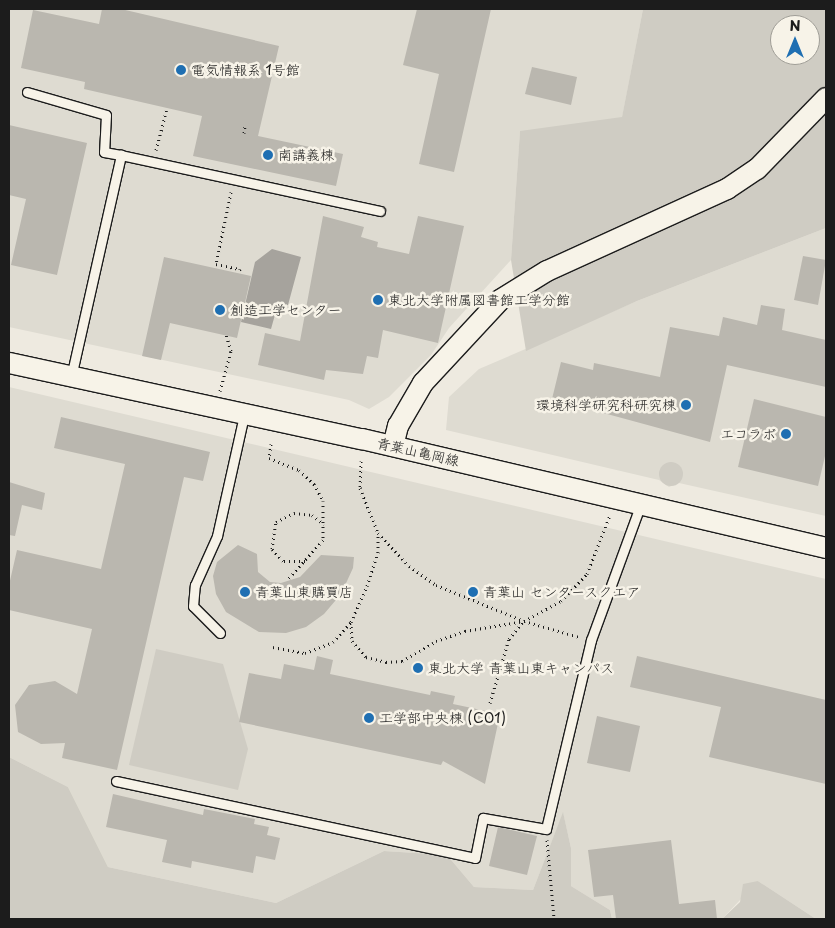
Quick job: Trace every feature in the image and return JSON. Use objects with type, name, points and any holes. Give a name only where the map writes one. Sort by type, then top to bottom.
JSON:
[{"type":"street","points":[[393,446],[398,426],[423,383],[500,300],[547,271],[727,189],[757,169],[826,98]]},
{"type":"street","name":"青葉山亀岡線","points":[[9,363],[393,446],[640,506],[826,548]]},
{"type":"lane","points":[[27,92],[106,115],[104,152],[380,211]]},
{"type":"lane","points":[[72,377],[121,155]]},
{"type":"lane","points":[[220,633],[193,606],[196,585],[217,536],[244,415]]},
{"type":"lane","points":[[116,781],[475,858],[483,818],[546,829],[592,640],[640,506]]},
{"type":"path","points":[[153,163],[167,108]]},
{"type":"path","points":[[244,133],[245,126]]},
{"type":"path","points":[[234,180],[216,264],[240,269],[239,273]]},
{"type":"path","points":[[216,408],[231,351],[226,335]]},
{"type":"path","points":[[271,444],[269,458],[284,461],[314,484],[323,500],[323,540],[288,579]]},
{"type":"path","points":[[361,461],[360,488],[378,533],[409,566],[436,585],[524,621],[583,638]]},
{"type":"path","points":[[306,561],[283,561],[272,549],[276,522],[294,513],[312,515],[324,524]]},
{"type":"path","points":[[351,622],[352,641],[366,657],[386,662],[402,660],[436,641],[465,631],[524,621],[561,601],[575,588],[598,554],[608,520]]},
{"type":"path","points":[[273,647],[305,653],[333,642],[351,622],[378,552],[378,533]]},
{"type":"path","points":[[490,702],[509,639],[524,621]]},
{"type":"path","points":[[546,829],[554,919]]},
{"type":"shaded area","points":[[9,9],[643,9],[622,118],[520,132],[511,260],[449,328],[431,355],[389,397],[369,409],[349,400],[9,327]]},
{"type":"shaded area","points":[[643,9],[826,9],[826,228],[637,301],[526,351],[511,260],[520,131],[622,117]]},
{"type":"shaded area","points":[[826,228],[826,516],[679,483],[669,487],[659,480],[446,430],[449,397],[479,369],[637,301]]},
{"type":"shaded area","points":[[272,249],[301,257],[288,305],[278,304],[271,329],[241,322],[255,262]]},
{"type":"shaded area","name":"東北大学 青葉山東キャンパス","points":[[9,387],[826,579],[826,919],[816,919],[758,881],[722,919],[612,919],[610,910],[571,886],[571,848],[563,813],[533,890],[474,887],[447,855],[384,851],[276,903],[108,867],[68,787],[9,757]]},
{"type":"shaded area","points":[[671,462],[680,465],[683,474],[680,483],[671,486],[662,483],[659,474],[662,465]]},
{"type":"shaded area","points":[[156,649],[223,664],[248,749],[238,790],[129,765]]},
{"type":"shaded area","points":[[9,757],[68,787],[108,867],[276,903],[384,851],[447,855],[474,887],[533,890],[563,812],[571,848],[571,886],[610,910],[612,919],[9,919]]},
{"type":"shaded area","points":[[758,881],[816,919],[722,919],[740,902],[743,884]]},
{"type":"building","name":"電気情報系 1号館","points":[[102,9],[121,9],[279,46],[258,136],[343,154],[336,186],[193,156],[202,116],[84,89],[85,82],[21,68],[33,10],[99,24]]},
{"type":"building","points":[[417,9],[491,9],[454,172],[419,164],[439,74],[403,65]]},
{"type":"building","points":[[532,67],[577,77],[571,105],[525,94]]},
{"type":"building","points":[[9,125],[87,143],[57,275],[11,265],[26,199],[9,195]]},
{"type":"building","name":"東北大学附属図書館工学分館","points":[[323,216],[364,227],[361,237],[378,242],[377,247],[409,254],[418,216],[464,226],[438,343],[383,330],[378,358],[367,356],[363,374],[326,370],[324,380],[258,365],[265,333],[300,341]]},
{"type":"building","points":[[803,256],[826,260],[818,305],[794,300]]},
{"type":"building","name":"創造工学センター","points":[[164,257],[251,276],[237,338],[170,323],[161,360],[142,356]]},
{"type":"building","points":[[761,305],[785,309],[782,330],[826,340],[826,387],[727,365],[710,442],[552,399],[561,362],[593,370],[594,363],[660,377],[670,327],[719,336],[723,317],[757,325]]},
{"type":"building","name":"エコラボ","points":[[754,399],[826,417],[826,452],[818,486],[738,467]]},
{"type":"building","points":[[61,417],[210,452],[203,481],[184,477],[117,770],[62,758],[65,743],[41,744],[18,732],[15,705],[29,685],[55,681],[77,694],[92,629],[9,610],[9,585],[17,550],[101,569],[125,464],[54,448]]},
{"type":"building","points":[[9,482],[45,493],[42,510],[22,505],[15,536],[9,535]]},
{"type":"building","points":[[238,545],[257,554],[258,572],[270,582],[281,583],[300,577],[321,555],[354,557],[353,568],[341,594],[324,614],[306,627],[286,633],[259,632],[226,612],[216,594],[213,576],[217,562]]},
{"type":"building","name":"工学部中央棟 (C01)","points":[[317,656],[333,660],[330,674],[430,695],[431,691],[455,696],[453,704],[500,714],[485,784],[443,761],[441,765],[239,722],[249,673],[281,679],[284,664],[314,670]]},
{"type":"building","points":[[637,656],[826,700],[826,784],[709,757],[721,707],[630,687]]},
{"type":"building","points":[[597,716],[640,726],[630,772],[587,763]]},
{"type":"building","points":[[113,794],[203,815],[204,809],[255,819],[254,824],[269,827],[267,835],[280,838],[275,860],[256,856],[253,873],[192,861],[191,868],[162,862],[167,840],[106,827]]},
{"type":"building","points":[[498,827],[537,836],[527,875],[489,866]]},
{"type":"building","points":[[671,840],[679,904],[715,900],[717,919],[616,919],[613,895],[594,897],[588,850]]},
{"type":"place","name":"電気情報系 1号館","points":[[181,70]]},
{"type":"place","name":"南講義棟","points":[[268,155]]},
{"type":"place","name":"東北大学附属図書館工学分館","points":[[378,300]]},
{"type":"place","name":"創造工学センター","points":[[220,310]]},
{"type":"place","name":"環境科学研究科研究棟","points":[[686,405]]},
{"type":"place","name":"エコラボ","points":[[786,434]]},
{"type":"place","name":"青葉山東購買店","points":[[245,592]]},
{"type":"place","name":"青葉山 センタースクエア","points":[[473,592]]},
{"type":"place","name":"東北大学 青葉山東キャンパス","points":[[418,668]]},
{"type":"place","name":"工学部中央棟 (C01)","points":[[369,718]]}]
